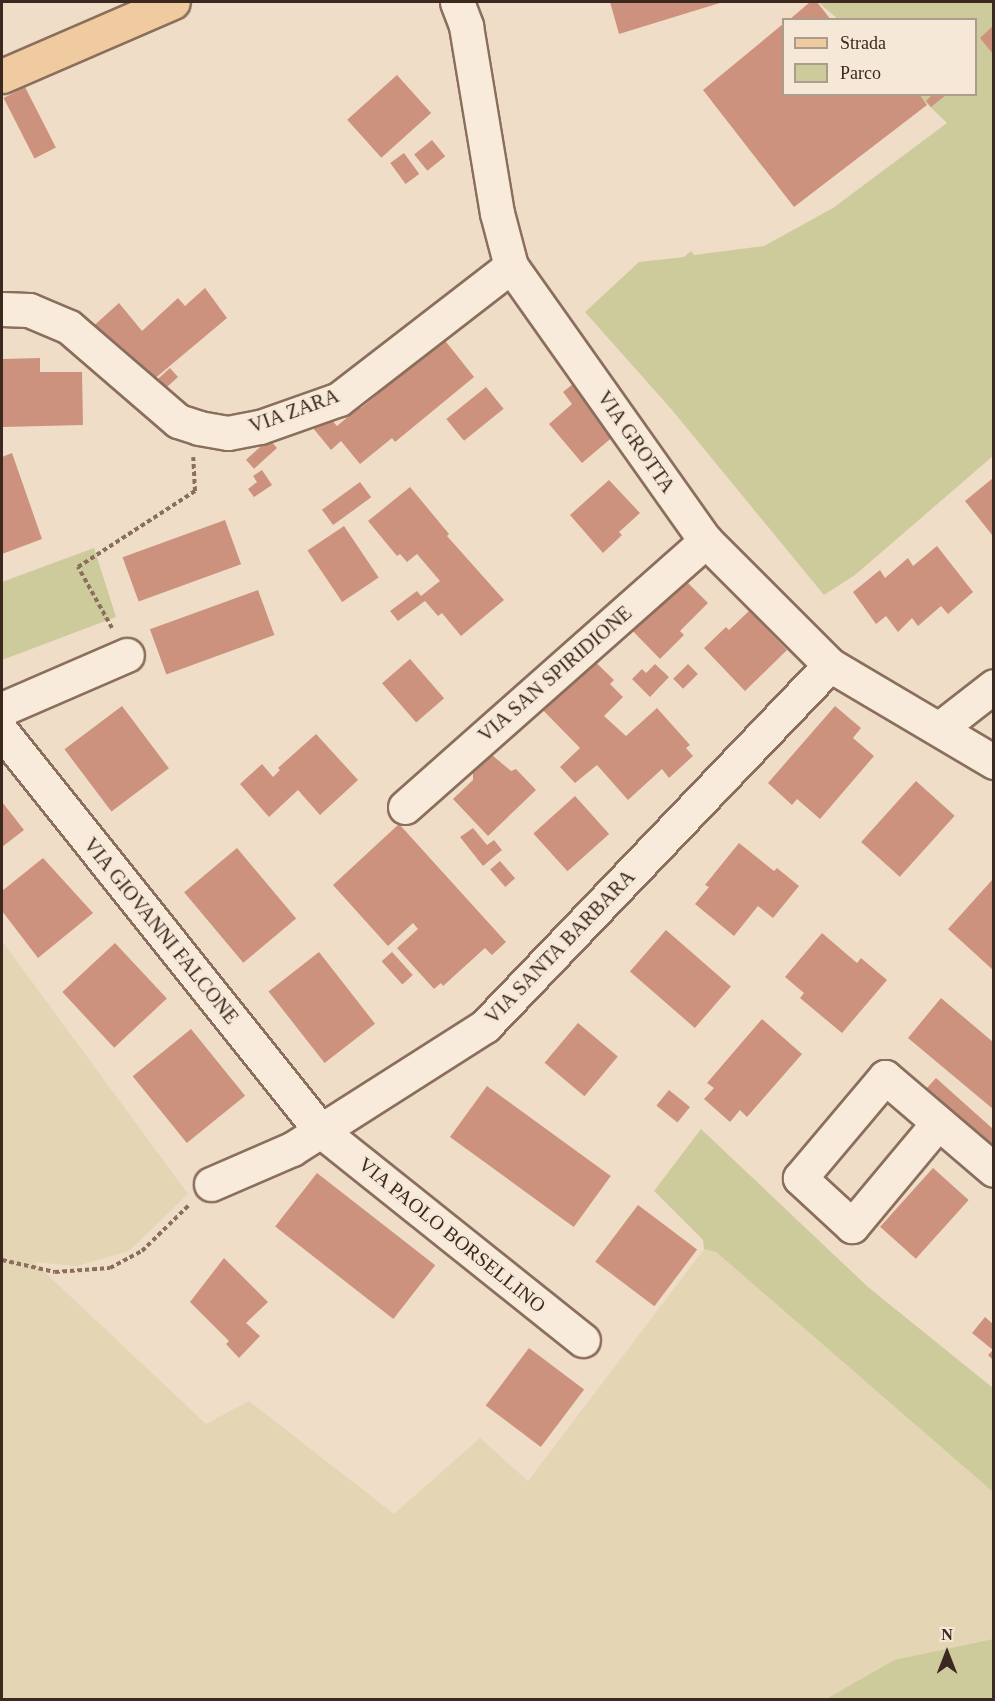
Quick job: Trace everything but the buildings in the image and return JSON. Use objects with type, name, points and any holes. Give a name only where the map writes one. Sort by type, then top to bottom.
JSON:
[{"type":"main road","points":[[2,76],[174,2]]},
{"type":"street","name":"VIA GROTTA","points":[[457,2],[466,26],[497,213],[512,266],[706,541],[830,665],[993,762]]},
{"type":"street","name":"VIA ZARA","points":[[2,309],[29,310],[69,327],[178,421],[228,433],[249,429],[339,399],[512,266]]},
{"type":"street","name":"VIA SAN SPIRIDIONE","points":[[405,807],[706,541]]},
{"type":"street","points":[[2,709],[127,655]]},
{"type":"street","name":"VIA SANTA BARBARA","points":[[211,1184],[292,1149],[485,1026],[830,665]]},
{"type":"street","points":[[940,729],[993,686]]},
{"type":"street","name":"VIA GIOVANNI FALCONE","points":[[2,732],[321,1131]]},
{"type":"street","points":[[938,1124],[993,1170]]},
{"type":"street","name":"VIA PAOLO BORSELLINO","points":[[321,1131],[583,1340]]},
{"type":"path","points":[[127,655],[78,567],[195,491],[192,426]]},
{"type":"path","points":[[2,1260],[55,1272],[110,1268],[142,1251],[211,1184]]},
{"type":"shaded area","points":[[2,941],[188,1194],[129,1251],[77,1266],[34,1262],[206,1424],[249,1401],[394,1514],[480,1438],[528,1481],[704,1249],[716,1252],[993,1492],[993,1639],[894,1660],[826,1699],[2,1699]]},
{"type":"green space","points":[[818,2],[993,2],[993,456],[855,575],[824,595],[672,410],[585,312],[639,262],[684,257],[691,251],[694,255],[764,246],[833,208],[947,123],[919,96],[977,96],[977,18],[837,18]]},
{"type":"green space","points":[[94,548],[116,617],[2,660],[2,582]]},
{"type":"green space","points":[[701,1129],[868,1287],[993,1388],[993,1492],[716,1252],[704,1249],[703,1240],[654,1191]]},
{"type":"green space","points":[[993,1639],[993,1699],[826,1699],[894,1660]]}]
